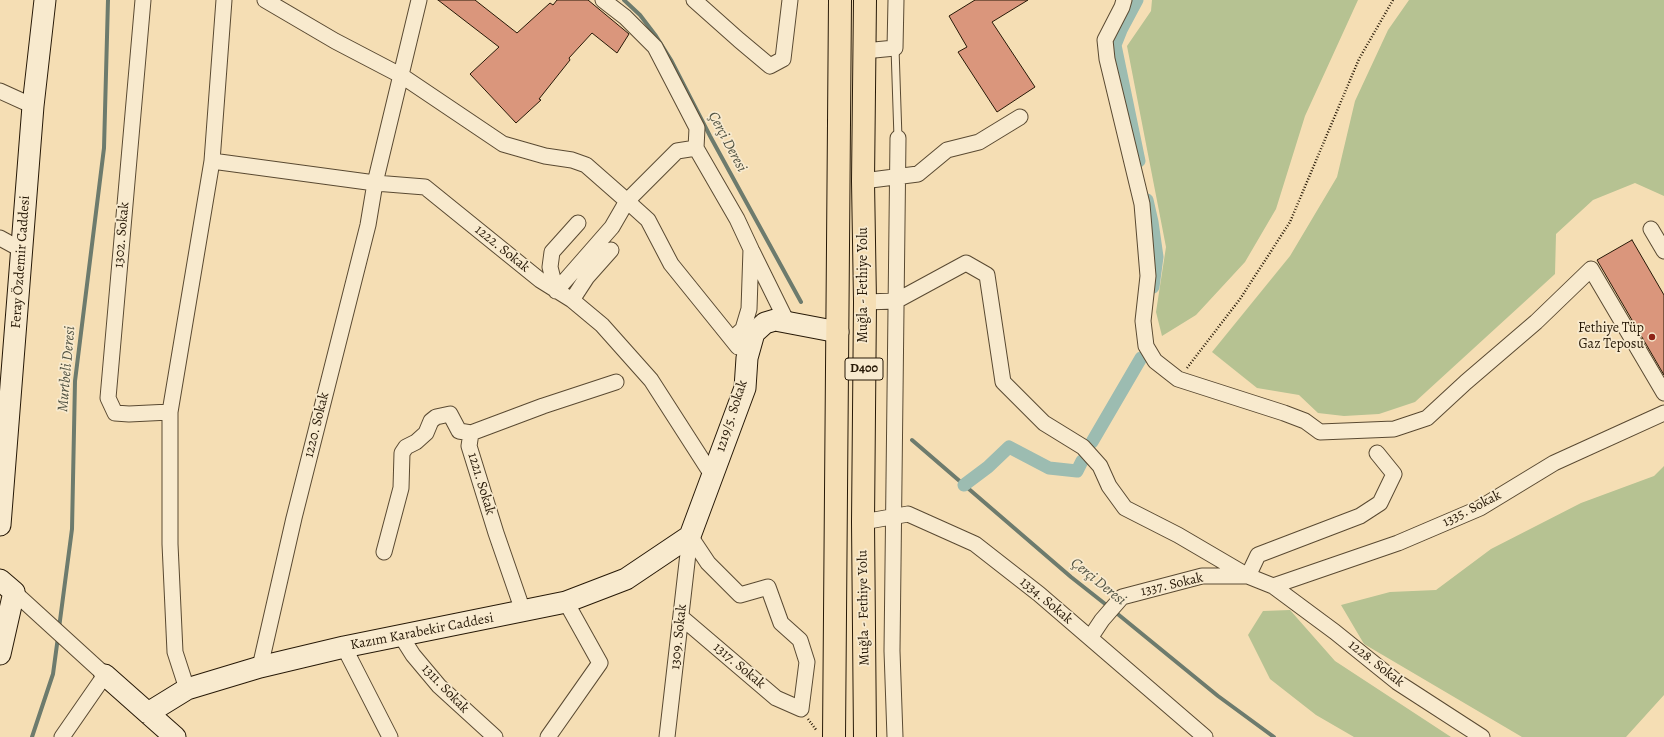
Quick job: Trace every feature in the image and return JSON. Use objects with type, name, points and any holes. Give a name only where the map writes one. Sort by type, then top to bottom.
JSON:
[{"type":"highway","name":"Muğla - Fethiye Yolu","points":[[826,734],[838,332],[840,0]]},
{"type":"highway","name":"Muğla - Fethiye Yolu","points":[[865,0],[863,181],[865,302],[863,522],[865,737]]},
{"type":"street","name":"Feray Özdemir Caddesi","points":[[0,525],[33,106],[45,0]]},
{"type":"street","name":"1302. Sokak","points":[[142,0],[108,398],[114,413],[129,414],[170,412]]},
{"type":"street","points":[[187,689],[175,652],[170,544],[170,412],[212,161],[224,0]]},
{"type":"street","points":[[265,0],[335,41],[402,76],[503,144],[545,156],[572,160],[586,165],[648,220],[671,264],[747,358]]},
{"type":"street","name":"1220. Sokak","points":[[260,667],[294,518],[368,225],[375,183],[402,76],[419,0]]},
{"type":"street","points":[[603,0],[625,17],[655,47],[697,128],[696,148],[737,219],[787,322]]},
{"type":"street","points":[[694,0],[738,40],[770,66],[782,59],[790,0]]},
{"type":"street","points":[[864,51],[895,48],[896,0]]},
{"type":"street","points":[[1124,0],[1122,8],[1105,40],[1107,59],[1142,204],[1148,276],[1143,321],[1146,346],[1155,360],[1178,379],[1284,413],[1305,421],[1320,432],[1394,429],[1427,418],[1466,382],[1536,322],[1591,270],[1664,393]]},
{"type":"street","points":[[0,92],[33,106]]},
{"type":"street","points":[[863,181],[918,174],[947,150],[979,142],[1020,117]]},
{"type":"street","points":[[895,737],[892,651],[898,138]]},
{"type":"street","points":[[556,291],[612,227],[627,201],[677,151],[696,148]]},
{"type":"street","name":"1222. Sokak","points":[[212,161],[375,183],[425,187],[556,291],[572,300],[602,325],[651,380],[712,475]]},
{"type":"street","points":[[556,291],[550,267],[552,252],[578,222]]},
{"type":"street","points":[[1652,229],[1664,251]]},
{"type":"street","points":[[0,238],[22,250]]},
{"type":"street","points":[[732,339],[743,329],[749,309],[751,249]]},
{"type":"street","points":[[572,300],[586,277],[611,250]]},
{"type":"street","points":[[865,302],[896,301],[966,264],[987,275],[1003,382],[1044,423],[1083,447],[1100,466],[1109,486],[1125,508],[1178,535],[1248,576],[1258,555],[1360,516],[1380,503],[1394,474],[1378,453]]},
{"type":"street","name":"1219/5. Sokak","points":[[690,536],[745,388],[747,358],[754,333],[764,323],[775,320],[838,332]]},
{"type":"street","name":"1221. Sokak","points":[[523,611],[496,533],[469,446],[471,433],[543,406],[616,382]]},
{"type":"street","name":"1335. Sokak","points":[[1273,586],[1398,543],[1473,511],[1554,463],[1664,413]]},
{"type":"street","points":[[384,552],[401,488],[402,453],[406,447],[416,442],[426,433],[431,421],[436,417],[450,414],[459,431],[471,433]]},
{"type":"street","name":"1334. Sokak","points":[[863,522],[908,514],[975,544],[1039,594],[1205,737]]},
{"type":"street","points":[[690,536],[708,563],[740,594],[768,587],[781,623],[800,640],[807,662],[801,708]]},
{"type":"street","name":"Kazım Karabekir Caddesi","points":[[148,713],[187,689],[260,667],[344,647],[566,602],[626,579],[690,536]]},
{"type":"street","name":"1309. Sokak","points":[[667,737],[690,536]]},
{"type":"street","name":"1337. Sokak","points":[[1090,638],[1102,620],[1122,597],[1202,576],[1248,576],[1273,586]]},
{"type":"street","points":[[0,654],[7,586]]},
{"type":"street","points":[[7,586],[174,737]]},
{"type":"street","name":"1228. Sokak","points":[[1273,586],[1335,632],[1397,682],[1482,737]]},
{"type":"street","points":[[548,737],[600,662],[566,602]]},
{"type":"street","name":"1317. Sokak","points":[[681,617],[776,698],[801,708]]},
{"type":"street","name":"1311. Sokak","points":[[402,636],[413,655],[439,686],[495,737]]},
{"type":"street","points":[[344,647],[390,737]]},
{"type":"street","points":[[62,737],[105,675]]},
{"type":"lane","points":[[895,48],[898,138]]},
{"type":"path","points":[[1178,379],[1240,299],[1290,222],[1359,59],[1392,0]]},
{"type":"path","points":[[801,708],[826,734]]},
{"type":"green space","points":[[1152,0],[1358,0],[1305,116],[1276,209],[1245,262],[1196,315],[1162,336],[1156,312],[1166,247],[1127,46],[1151,11]]},
{"type":"green space","points":[[1409,0],[1664,0],[1664,196],[1635,183],[1593,200],[1556,234],[1555,274],[1415,402],[1379,414],[1344,416],[1318,413],[1299,395],[1257,388],[1212,352],[1290,256],[1337,177],[1355,101],[1388,30]]},
{"type":"green space","points":[[1664,466],[1664,695],[1626,737],[1522,737],[1364,644],[1341,605],[1390,592],[1436,590],[1491,549],[1581,503],[1654,476]]},
{"type":"green space","points":[[1290,610],[1335,661],[1451,737],[1354,737],[1316,715],[1270,679],[1248,635],[1263,611]]},
{"type":"building","points":[[438,0],[475,0],[517,33],[550,3],[553,5],[557,0],[588,0],[629,34],[617,53],[592,33],[569,58],[570,60],[539,99],[541,100],[516,123],[470,74],[499,47]]},
{"type":"building","points":[[975,0],[1028,0],[992,22],[1035,87],[997,112],[958,52],[967,47],[949,16]]},
{"type":"building","name":"Fethiye Tüp Gaz Teposu","points":[[1632,240],[1664,295],[1664,375],[1597,260]]},
{"type":"waterway","name":"Murtbeli Deresi","points":[[59,628],[72,529],[75,381],[104,148],[108,0]]},
{"type":"waterway","name":"Çerçi Deresi","points":[[624,0],[640,15],[656,36],[671,60],[710,136],[801,302]]},
{"type":"waterway","points":[[1137,0],[1115,45],[1139,161]]},
{"type":"waterway","points":[[1147,200],[1157,257],[1153,287]]},
{"type":"waterway","points":[[1092,442],[1141,358]]},
{"type":"waterway","name":"Çerçi Deresi","points":[[912,440],[1071,577],[1109,607]]},
{"type":"waterway","points":[[964,485],[988,467],[1009,447],[1049,468],[1077,471],[1082,461]]},
{"type":"waterway","name":"Çerçi Deresi","points":[[1114,611],[1218,696],[1274,737]]},
{"type":"waterway","name":"Murtbeli Deresi","points":[[32,737],[53,674],[58,637]]},
{"type":"place","name":"Fethiye Tüp Gaz Teposu","points":[[1652,337]]}]
